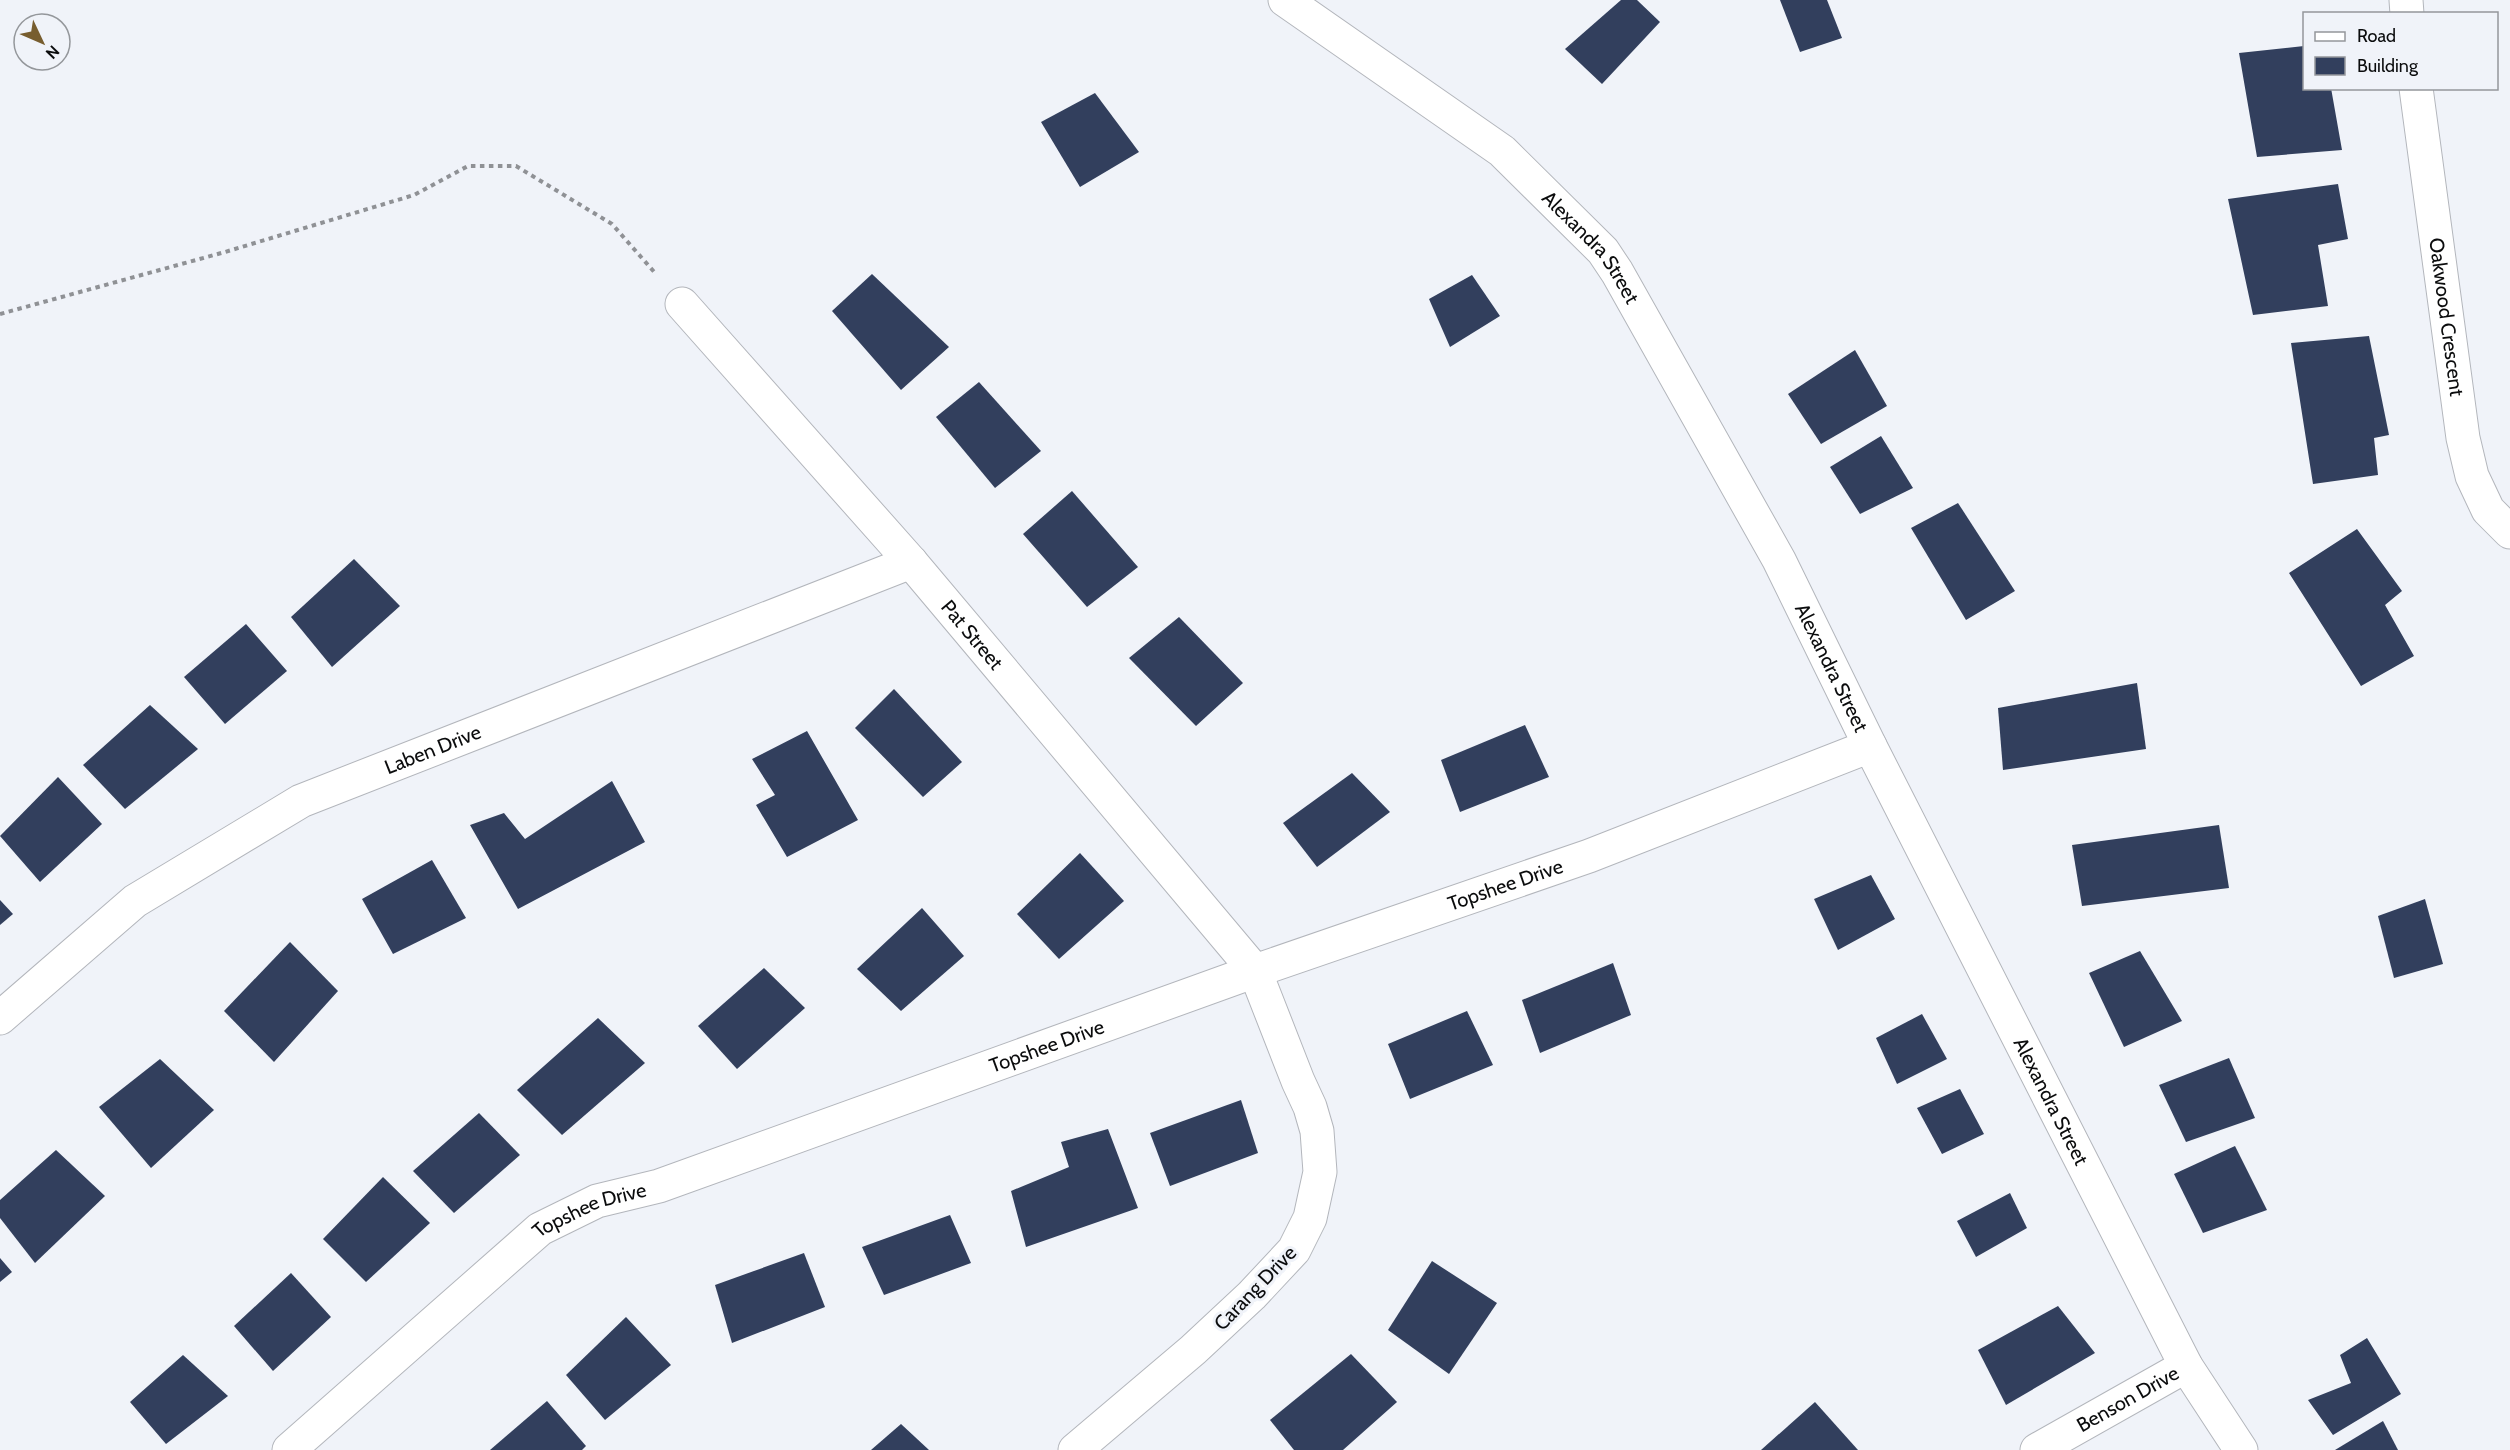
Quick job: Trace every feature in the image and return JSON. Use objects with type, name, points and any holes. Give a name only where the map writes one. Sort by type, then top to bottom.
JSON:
[{"type":"street","name":"Alexandra Street","points":[[1285,0],[1502,151],[1603,251],[1623,282],[1779,560],[1870,747],[2186,1366],[2241,1450]]},
{"type":"street","name":"Oakwood Crescent","points":[[2416,90],[2463,438],[2472,476],[2488,510],[2510,532]]},
{"type":"street","name":"Pat Street","points":[[682,304],[911,562],[1255,971]]},
{"type":"street","name":"Laben Drive","points":[[0,1018],[135,901],[301,801],[911,562]]},
{"type":"street","name":"Topshee Drive","points":[[289,1450],[540,1229],[597,1201],[671,1182],[1255,971],[1589,856],[1870,747]]},
{"type":"street","name":"Carang Drive","points":[[1075,1450],[1193,1350],[1252,1295],[1294,1250],[1310,1218],[1320,1172],[1317,1131],[1310,1107],[1255,971]]},
{"type":"street","name":"Benson Drive","points":[[2037,1450],[2186,1366]]},
{"type":"path","points":[[0,314],[225,252],[414,195],[468,166],[516,166],[612,225],[682,304]]},
{"type":"building","points":[[1621,0],[1637,0],[1660,22],[1602,84],[1565,49]]},
{"type":"building","points":[[1780,0],[1827,0],[1842,38],[1800,52]]},
{"type":"building","points":[[2303,46],[2303,90],[2331,90],[2342,150],[2257,157],[2239,53]]},
{"type":"building","points":[[1095,93],[1139,152],[1080,187],[1041,122]]},
{"type":"building","points":[[2338,184],[2348,239],[2318,245],[2328,306],[2253,315],[2228,199]]},
{"type":"building","points":[[872,274],[949,347],[901,390],[832,311]]},
{"type":"building","points":[[1472,275],[1500,316],[1450,347],[1429,299]]},
{"type":"building","points":[[2369,336],[2389,435],[2374,438],[2378,475],[2313,484],[2291,343]]},
{"type":"building","points":[[1855,350],[1887,406],[1821,444],[1788,394]]},
{"type":"building","points":[[979,382],[1041,451],[995,488],[936,417]]},
{"type":"building","points":[[1881,436],[1913,488],[1860,514],[1830,467]]},
{"type":"building","points":[[1072,491],[1138,567],[1087,607],[1023,534]]},
{"type":"building","points":[[1958,503],[2015,591],[1966,620],[1911,528]]},
{"type":"building","points":[[2357,529],[2402,591],[2385,605],[2414,656],[2361,686],[2289,573]]},
{"type":"building","points":[[354,559],[400,606],[332,667],[291,617]]},
{"type":"building","points":[[1179,617],[1243,683],[1196,726],[1129,658]]},
{"type":"building","points":[[246,624],[287,671],[225,724],[184,677]]},
{"type":"building","points":[[2137,683],[2146,749],[2003,770],[1998,708]]},
{"type":"building","points":[[894,689],[962,762],[923,797],[855,728]]},
{"type":"building","points":[[150,705],[198,749],[125,809],[83,765]]},
{"type":"building","points":[[1525,725],[1549,777],[1460,812],[1441,760]]},
{"type":"building","points":[[807,731],[858,820],[787,857],[756,805],[775,795],[752,759]]},
{"type":"building","points":[[1352,773],[1390,812],[1317,867],[1283,823]]},
{"type":"building","points":[[58,777],[102,824],[40,882],[0,836]]},
{"type":"building","points":[[612,781],[645,842],[518,909],[470,825],[504,813],[525,839]]},
{"type":"building","points":[[2219,825],[2229,888],[2082,906],[2072,845]]},
{"type":"building","points":[[1080,853],[1124,901],[1059,959],[1017,914]]},
{"type":"building","points":[[432,860],[466,918],[393,954],[362,899]]},
{"type":"building","points":[[1871,875],[1895,919],[1838,950],[1814,899]]},
{"type":"building","points":[[2425,899],[2443,964],[2394,978],[2378,916]]},
{"type":"building","points":[[0,900],[13,914],[0,925]]},
{"type":"building","points":[[922,908],[964,956],[901,1011],[857,969]]},
{"type":"building","points":[[290,942],[338,991],[274,1062],[224,1011]]},
{"type":"building","points":[[2140,951],[2182,1021],[2124,1047],[2089,973]]},
{"type":"building","points":[[1613,963],[1631,1015],[1540,1053],[1522,1000]]},
{"type":"building","points":[[764,968],[805,1008],[737,1069],[698,1026]]},
{"type":"building","points":[[1467,1011],[1493,1065],[1410,1099],[1388,1044]]},
{"type":"building","points":[[1922,1014],[1947,1059],[1897,1084],[1876,1038]]},
{"type":"building","points":[[598,1018],[645,1063],[562,1135],[517,1090]]},
{"type":"building","points":[[2229,1058],[2255,1118],[2186,1142],[2159,1085]]},
{"type":"building","points":[[160,1059],[214,1110],[151,1168],[99,1107]]},
{"type":"building","points":[[1960,1089],[1984,1134],[1942,1154],[1917,1108]]},
{"type":"building","points":[[1241,1100],[1258,1153],[1170,1186],[1150,1133]]},
{"type":"building","points":[[479,1113],[520,1155],[454,1213],[413,1171]]},
{"type":"building","points":[[1108,1129],[1138,1208],[1026,1247],[1011,1191],[1069,1167],[1061,1142]]},
{"type":"building","points":[[2235,1146],[2267,1210],[2203,1233],[2174,1174]]},
{"type":"building","points":[[56,1150],[105,1196],[35,1263],[0,1218],[0,1200]]},
{"type":"building","points":[[383,1177],[430,1223],[366,1282],[323,1239]]},
{"type":"building","points":[[2010,1193],[2027,1228],[1976,1257],[1957,1221]]},
{"type":"building","points":[[950,1215],[971,1263],[884,1295],[862,1247]]},
{"type":"building","points":[[804,1253],[825,1307],[732,1343],[715,1285]]},
{"type":"building","points":[[0,1258],[12,1272],[0,1282]]},
{"type":"building","points":[[1432,1261],[1497,1303],[1449,1374],[1388,1330]]},
{"type":"building","points":[[291,1273],[331,1317],[273,1371],[234,1326]]},
{"type":"building","points":[[2058,1306],[2095,1353],[2006,1405],[1978,1350]]},
{"type":"building","points":[[626,1317],[671,1365],[605,1420],[566,1375]]},
{"type":"building","points":[[2367,1338],[2401,1394],[2333,1435],[2308,1400],[2351,1383],[2340,1355]]},
{"type":"building","points":[[1351,1354],[1397,1402],[1343,1450],[1294,1450],[1270,1420]]},
{"type":"building","points":[[183,1355],[228,1396],[166,1444],[130,1402]]},
{"type":"building","points":[[547,1401],[586,1446],[582,1450],[490,1450]]},
{"type":"building","points":[[1815,1402],[1858,1450],[1761,1450]]},
{"type":"building","points":[[2383,1421],[2398,1450],[2335,1450]]},
{"type":"building","points":[[901,1424],[929,1450],[871,1450]]}]
